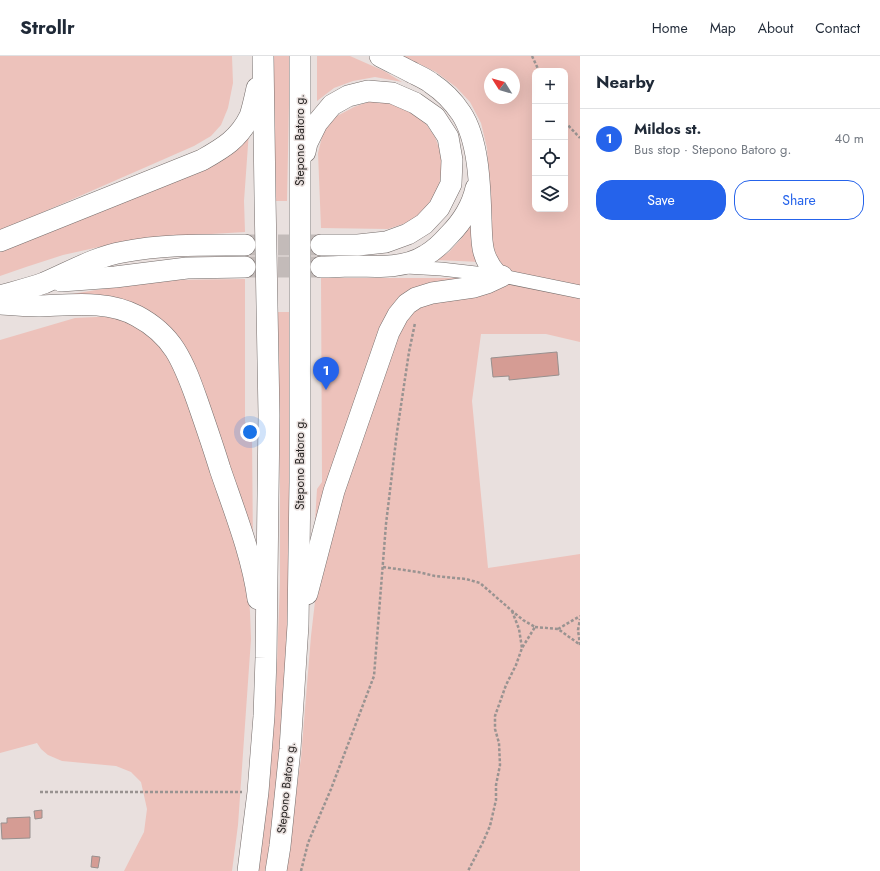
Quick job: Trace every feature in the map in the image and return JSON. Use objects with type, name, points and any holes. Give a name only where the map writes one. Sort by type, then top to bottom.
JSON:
[{"type":"main road","name":"Stepono Batoro g.","points":[[276,871],[290,749],[298,625],[300,482],[300,56]]},
{"type":"main road","points":[[298,625],[334,491],[389,332],[398,315],[406,304],[416,298],[432,293],[474,287],[487,283],[499,276],[488,263],[482,246],[477,159],[471,133],[462,113],[448,96],[430,82],[380,56]]},
{"type":"main road","points":[[0,241],[202,160],[220,150],[230,143],[240,132],[250,115],[263,61]]},
{"type":"main road","points":[[248,871],[258,792],[264,716],[266,658],[269,415],[264,197],[263,61]]},
{"type":"main road","points":[[300,178],[307,143],[317,123],[332,105],[348,96],[368,91],[392,93],[415,103],[435,117],[448,137],[452,160],[451,184],[439,208],[424,224],[408,234],[386,242],[358,245],[321,245]]},
{"type":"main road","points":[[321,267],[388,266],[413,261],[426,256],[448,237],[465,216],[474,198],[478,176]]},
{"type":"main road","points":[[0,296],[43,283],[99,259],[122,252],[144,248],[191,245],[245,245]]},
{"type":"main road","points":[[43,283],[115,277],[187,268],[245,268]]},
{"type":"main road","points":[[0,304],[38,306],[104,306],[123,310],[150,324],[174,348],[182,362],[210,436],[248,552],[256,587],[266,658]]},
{"type":"street","points":[[388,266],[441,269],[499,276],[580,292]]},
{"type":"path","points":[[532,56],[538,68]]},
{"type":"path","points":[[568,125],[580,138]]},
{"type":"path","points":[[301,871],[308,843],[331,789],[374,676],[383,567],[397,432],[414,328],[417,320]]},
{"type":"path","points":[[383,567],[435,576],[466,578],[480,583],[523,620],[535,627],[558,630],[580,644]]},
{"type":"path","points":[[511,610],[522,648]]},
{"type":"path","points":[[558,630],[580,617]]},
{"type":"path","points":[[580,617],[578,630],[580,644]]},
{"type":"path","points":[[468,871],[490,826],[496,800],[496,785],[500,765],[499,743],[495,729],[495,716],[506,685],[516,665],[522,648],[535,627]]},
{"type":"path","points":[[40,792],[258,792]]},
{"type":"shaded area","points":[[0,56],[232,56],[233,83],[228,108],[221,125],[211,136],[194,146],[0,231]]},
{"type":"shaded area","points":[[273,56],[290,56],[287,201],[276,201]]},
{"type":"shaded area","points":[[317,56],[350,56],[384,71],[402,82],[375,77],[353,81],[334,88],[317,101]]},
{"type":"shaded area","points":[[403,56],[580,56],[580,342],[546,334],[481,334],[472,401],[488,568],[580,554],[580,871],[285,871],[301,758],[311,636],[317,584],[324,549],[398,330],[417,305],[489,293],[493,255],[487,148],[481,123],[470,102],[456,87],[436,72]]},
{"type":"shaded area","points":[[371,101],[386,102],[408,109],[424,121],[435,137],[441,153],[442,171],[438,189],[424,211],[409,222],[388,229],[321,228],[318,153],[324,129],[337,116],[354,107]]},
{"type":"shaded area","points":[[249,131],[244,201],[245,232],[161,237],[108,245],[63,255],[0,276],[0,248]]},
{"type":"shaded area","points":[[472,223],[480,262],[437,260],[449,252],[461,239]]},
{"type":"shaded area","points":[[321,278],[473,278],[414,292],[314,538],[317,489],[322,482]]},
{"type":"shaded area","points":[[245,279],[245,422],[252,433],[253,551],[171,336],[54,297],[132,284],[171,280]]},
{"type":"shaded area","points":[[278,312],[290,312],[291,530],[286,704],[277,800],[267,871],[257,871],[276,690],[280,582]]},
{"type":"shaded area","points":[[117,316],[155,336],[180,375],[248,585],[251,639],[238,825],[232,871],[124,871],[144,832],[147,809],[141,782],[131,772],[116,766],[62,761],[48,755],[37,743],[0,753],[0,340],[75,318]]},
{"type":"building","points":[[557,352],[559,375],[509,380],[509,376],[493,377],[491,358]]},
{"type":"building","points":[[42,810],[42,818],[35,819],[34,811]]},
{"type":"building","points":[[30,817],[30,838],[2,839],[1,823],[7,823],[7,818]]},
{"type":"building","points":[[92,856],[100,857],[98,868],[91,867]]},
{"type":"tunnel","points":[[247,245],[318,245]]},
{"type":"tunnel","points":[[247,267],[318,267]]},
{"type":"place","name":"Mildos st.","points":[[326,390]]}]
